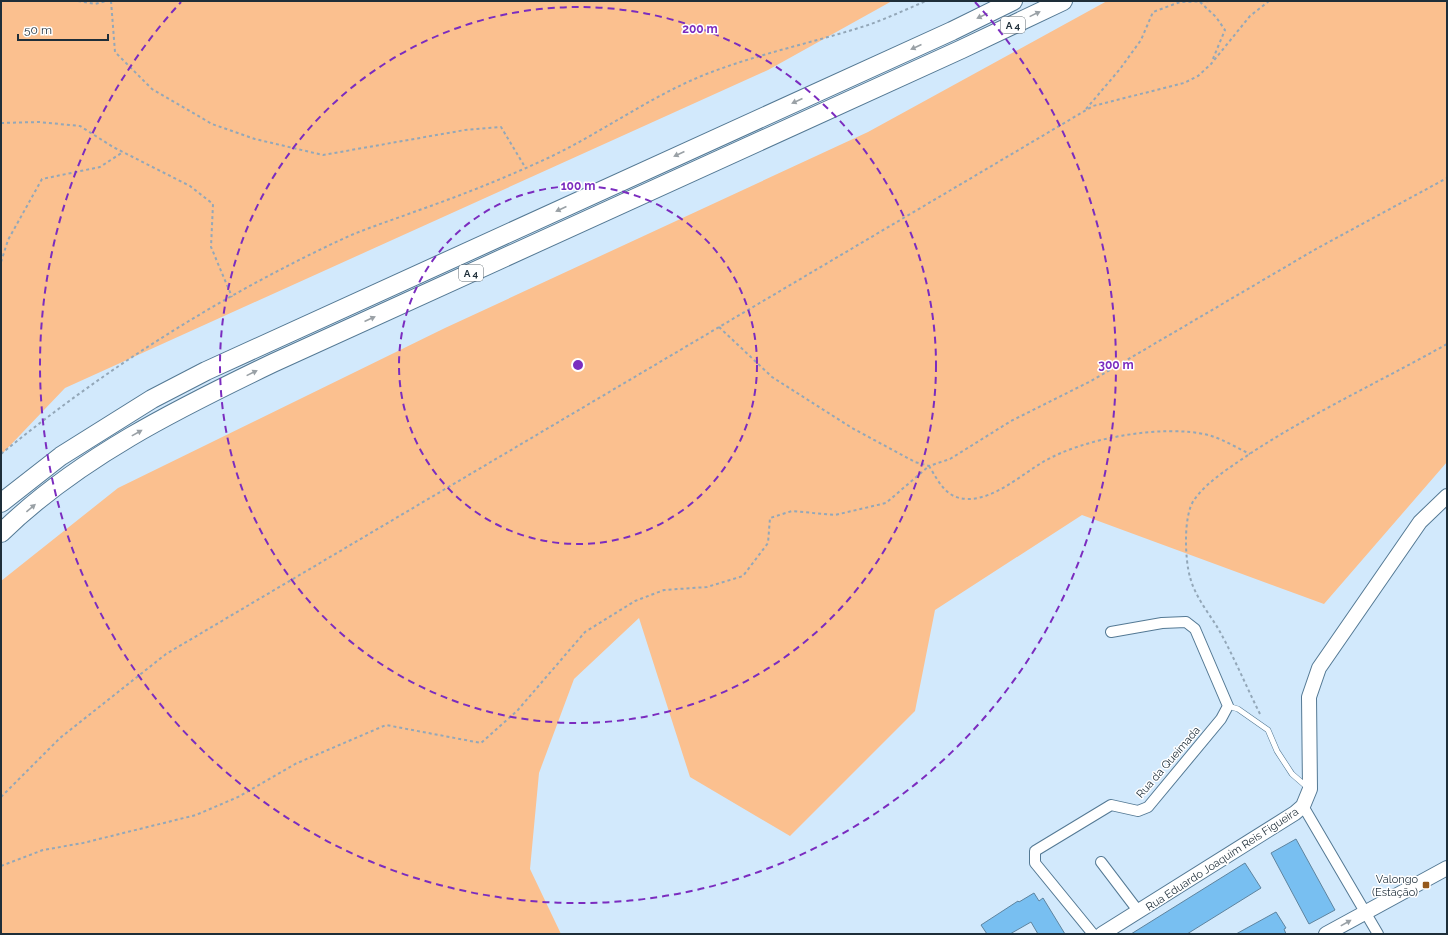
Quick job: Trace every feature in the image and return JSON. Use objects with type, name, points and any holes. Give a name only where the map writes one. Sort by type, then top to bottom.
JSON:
[{"type":"highway","name":"A 4","points":[[1,503],[61,456],[152,399],[206,371],[952,31],[1013,1]]},
{"type":"highway","name":"A 4","points":[[1,533],[65,479],[131,436],[191,402],[288,356],[962,49],[1063,1]]},
{"type":"main road","name":"Rua Eduardo Joaquim Reis Figueira","points":[[1102,934],[1295,813],[1303,806],[1310,789],[1309,697],[1319,668],[1420,522],[1447,496]]},
{"type":"main road","points":[[1326,934],[1447,868]]},
{"type":"street","points":[[1111,632],[1162,623],[1186,622],[1195,629],[1228,706]]},
{"type":"street","name":"Rua da Queimada","points":[[1093,934],[1035,863],[1035,851],[1111,805],[1138,811],[1148,807],[1221,719],[1228,706]]},
{"type":"street","points":[[1303,806],[1378,934]]},
{"type":"street","points":[[1101,862],[1139,912]]},
{"type":"lane","points":[[1228,706],[1238,709],[1268,730],[1277,751],[1292,774],[1310,789]]},
{"type":"path","points":[[78,1],[96,4],[107,1]]},
{"type":"path","points":[[111,1],[115,52],[152,88],[212,124],[255,139],[323,155],[465,130],[501,127],[525,167]]},
{"type":"path","points":[[1,454],[38,423],[135,354],[295,262],[352,235],[464,194],[549,157],[672,88],[710,72],[797,44],[869,24],[926,1]]},
{"type":"path","points":[[1083,111],[1120,69],[1141,40],[1153,12],[1180,2],[1213,1]]},
{"type":"path","points":[[1,797],[60,738],[166,654],[1083,111],[1093,106],[1184,83],[1198,76],[1211,64],[1250,16],[1269,1]]},
{"type":"path","points":[[1199,2],[1216,17],[1224,30],[1211,64]]},
{"type":"path","points":[[1,123],[39,122],[80,126],[123,152],[190,186],[213,204],[211,247],[232,297]]},
{"type":"path","points":[[1,262],[8,240],[42,179],[100,167],[123,152]]},
{"type":"path","points":[[1,866],[43,850],[83,843],[196,815],[238,796],[295,764],[386,725],[480,743],[517,712],[585,632],[635,601],[664,590],[707,587],[743,576],[768,543],[770,518],[792,511],[836,515],[886,503],[929,466],[950,459],[1011,421],[1091,381],[1316,249],[1447,178]]},
{"type":"path","points":[[719,327],[772,377],[852,428],[915,462],[929,466],[944,491],[956,498],[970,499],[992,494],[1045,461],[1071,449],[1094,441],[1128,435],[1184,431],[1209,435],[1250,454]]},
{"type":"path","points":[[1268,730],[1219,630],[1196,595],[1189,577],[1186,531],[1187,517],[1193,501],[1207,486],[1250,454],[1295,425],[1390,376],[1447,344]]},
{"type":"shaded area","points":[[1,1],[892,1],[768,70],[65,388],[1,455]]},
{"type":"shaded area","points":[[1107,1],[1447,1],[1447,462],[1324,604],[1082,515],[935,610],[915,711],[790,836],[690,777],[639,618],[574,679],[539,773],[530,869],[561,934],[1,934],[1,581],[118,488],[445,328],[868,132]]},
{"type":"building","points":[[1296,839],[1335,910],[1309,924],[1271,853]]},
{"type":"building","points":[[1245,863],[1261,888],[1187,934],[1131,934]]},
{"type":"building","points":[[1034,893],[1039,901],[1043,898],[1065,934],[1038,934],[1031,922],[1010,934],[987,934],[981,925],[1018,901],[1019,902]]},
{"type":"building","points":[[1276,912],[1286,928],[1284,929],[1286,934],[1236,934]]},
{"type":"place","name":"Valongo (Estação)","points":[[1426,885]]}]
